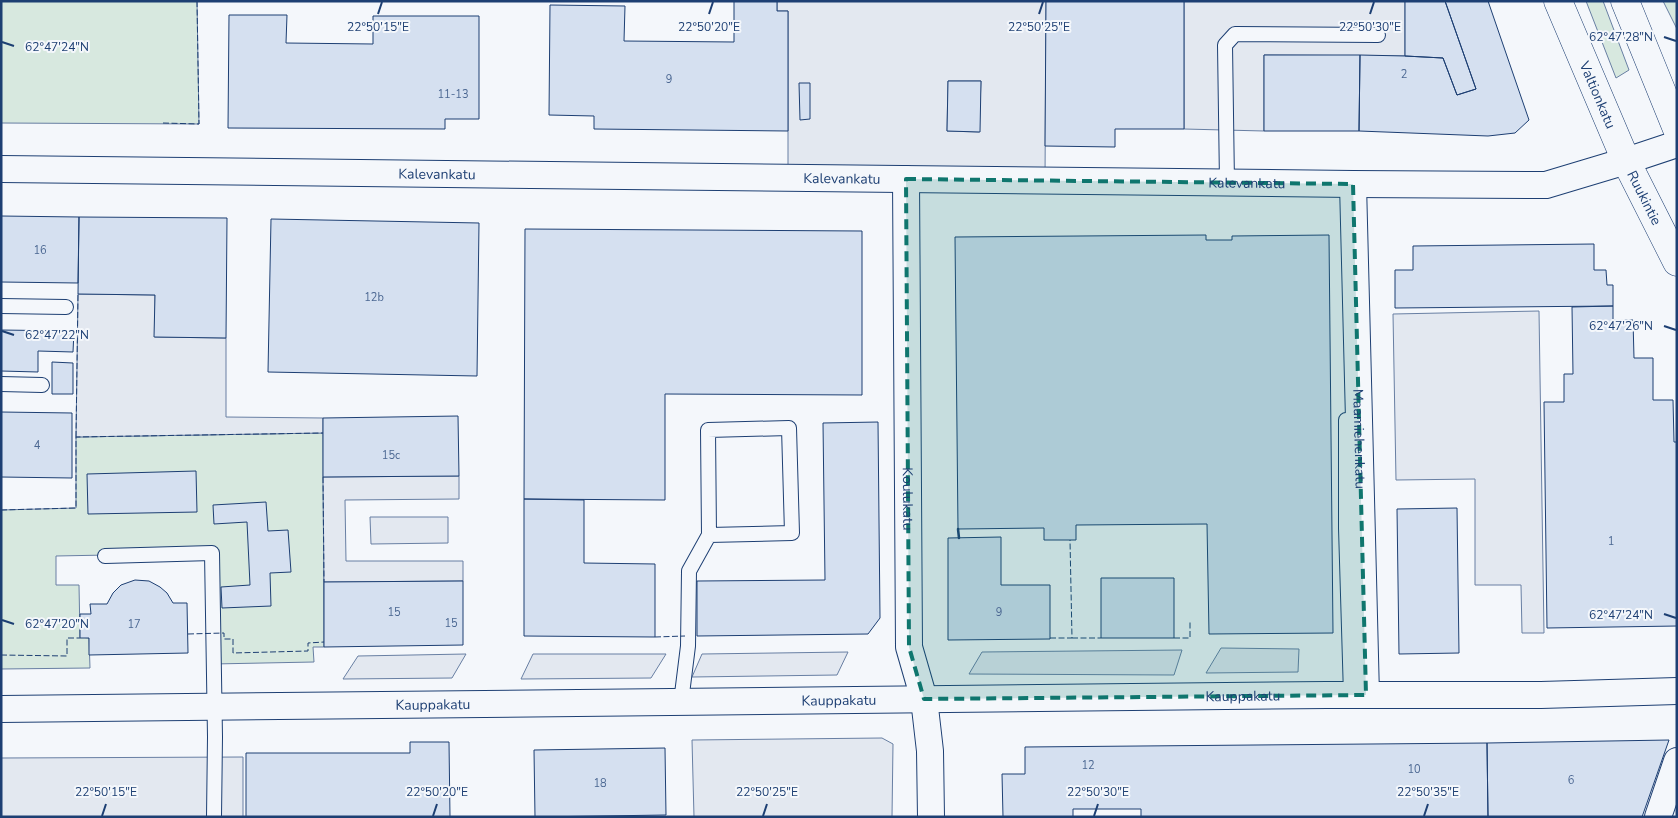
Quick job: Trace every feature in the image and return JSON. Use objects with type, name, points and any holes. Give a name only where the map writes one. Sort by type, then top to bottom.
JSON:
[{"type":"main road","name":"Valtionkatu","points":[[1558,1],[1626,161]]},
{"type":"main road","points":[[1625,1],[1677,129]]},
{"type":"main road","name":"Ruukintie","points":[[1626,161],[1677,262]]},
{"type":"street","name":"Kalevankatu","points":[[1,168],[1226,183],[1546,184],[1677,144]]},
{"type":"street","name":"Koulukatu","points":[[906,179],[909,647],[924,699],[930,751],[931,817]]},
{"type":"street","name":"Maamiehenkatu","points":[[1353,184],[1359,695]]},
{"type":"street","name":"Kauppakatu","points":[[1,709],[1359,695],[1541,695],[1677,692]]},
{"type":"street","points":[[1658,817],[1677,761]]},
{"type":"lane","points":[[1226,183],[1225,45],[1235,34],[1378,35]]},
{"type":"lane","points":[[1346,376],[1343,258],[1354,235]]},
{"type":"lane","points":[[1,306],[66,307]]},
{"type":"lane","points":[[1,384],[42,385]]},
{"type":"lane","points":[[1346,420],[1346,528],[1359,695]]},
{"type":"lane","points":[[682,702],[688,646],[689,571],[709,535],[708,430],[789,428],[792,533],[709,535]]},
{"type":"lane","points":[[106,556],[212,553],[214,817]]},
{"type":"highlighted area","points":[[906,179],[1353,184],[1366,695],[924,699],[909,647]]},
{"type":"shaded area","points":[[1,1],[197,1],[199,124],[1,123]]},
{"type":"shaded area","points":[[777,1],[1046,1],[1045,180],[788,178],[788,11],[777,11]],"holes":[[[948,81],[981,81],[979,132],[947,131]]]},
{"type":"shaded area","points":[[1184,1],[1405,1],[1405,56],[1264,55],[1264,131],[1184,129]]},
{"type":"shaded area","points":[[1586,1],[1603,1],[1629,70],[1616,78]]},
{"type":"shaded area","points":[[1663,1],[1677,1],[1677,29]]},
{"type":"shaded area","points":[[78,294],[155,295],[155,337],[226,338],[226,417],[323,418],[323,433],[76,437]]},
{"type":"shaded area","points":[[1539,311],[1544,633],[1522,633],[1521,585],[1475,585],[1475,479],[1396,480],[1393,314]]},
{"type":"shaded area","points":[[323,433],[324,647],[313,647],[314,662],[213,664],[212,553],[56,556],[56,585],[79,585],[80,637],[89,638],[90,668],[1,669],[1,510],[76,508],[76,437]]},
{"type":"shaded area","points":[[459,476],[459,499],[345,500],[346,561],[463,561],[463,581],[324,582],[323,477]]},
{"type":"shaded area","points":[[370,517],[448,517],[448,543],[371,544]]},
{"type":"shaded area","points":[[1221,648],[1299,649],[1298,672],[1206,673]]},
{"type":"shaded area","points":[[1182,650],[1174,675],[969,674],[982,652]]},
{"type":"shaded area","points":[[848,652],[837,675],[692,677],[702,654]]},
{"type":"shaded area","points":[[466,654],[452,678],[343,679],[358,656]]},
{"type":"shaded area","points":[[533,654],[666,654],[651,678],[521,679]]},
{"type":"shaded area","points":[[882,738],[893,744],[892,817],[694,817],[692,740]]},
{"type":"shaded area","points":[[243,757],[243,817],[1,817],[1,758]]},
{"type":"building","points":[[734,1],[777,1],[777,11],[788,11],[788,131],[594,129],[594,116],[549,115],[550,5],[625,6],[624,41],[734,42]]},
{"type":"building","points":[[1046,1],[1184,1],[1184,129],[1115,129],[1115,147],[1045,146]]},
{"type":"building","points":[[1405,1],[1445,1],[1476,89],[1457,95],[1443,58],[1405,56]]},
{"type":"building","points":[[1445,1],[1488,1],[1529,120],[1515,133],[1488,136],[1359,131],[1360,55],[1443,58],[1457,95],[1476,89]]},
{"type":"building","points":[[229,15],[287,15],[286,43],[373,44],[373,16],[479,16],[479,119],[445,119],[445,129],[228,128]]},
{"type":"building","points":[[1264,55],[1360,55],[1359,131],[1264,131]]},
{"type":"building","points":[[948,81],[981,81],[980,132],[947,131]]},
{"type":"building","points":[[799,83],[810,83],[810,119],[800,120]]},
{"type":"building","points":[[1,216],[79,217],[78,283],[1,282]]},
{"type":"building","points":[[79,217],[227,218],[226,338],[154,337],[155,295],[78,294]]},
{"type":"building","points":[[271,219],[479,223],[477,376],[268,372]]},
{"type":"building","points":[[525,229],[862,231],[862,395],[665,394],[665,500],[524,499]]},
{"type":"building","points":[[1206,235],[1206,240],[1232,240],[1232,236],[1329,235],[1333,633],[1209,634],[1207,524],[1076,525],[1076,540],[1044,540],[1044,528],[958,529],[955,237]]},
{"type":"building","points":[[1594,244],[1594,270],[1606,270],[1607,285],[1613,285],[1613,306],[1395,308],[1395,270],[1413,270],[1413,246]]},
{"type":"building","points":[[1613,306],[1613,320],[1633,320],[1634,358],[1653,358],[1653,400],[1673,400],[1674,442],[1677,442],[1677,626],[1547,628],[1544,402],[1564,402],[1564,374],[1573,374],[1572,307]]},
{"type":"building","points":[[1,330],[74,331],[73,352],[38,351],[38,372],[1,371]]},
{"type":"building","points":[[52,362],[73,363],[73,394],[52,394]]},
{"type":"building","points":[[1,412],[72,413],[72,478],[1,477]]},
{"type":"building","points":[[458,416],[459,476],[323,477],[323,418]]},
{"type":"building","points":[[878,422],[880,618],[868,634],[697,636],[697,581],[825,580],[823,423]]},
{"type":"building","points":[[196,471],[197,512],[88,514],[87,474]]},
{"type":"building","points":[[524,499],[584,500],[584,563],[655,564],[655,637],[524,636]]},
{"type":"building","points":[[266,502],[268,531],[288,530],[291,572],[270,573],[271,606],[222,608],[221,587],[250,585],[247,522],[214,524],[213,505]]},
{"type":"building","points":[[1457,508],[1459,653],[1399,654],[1397,509]]},
{"type":"building","points":[[1001,537],[1001,585],[1050,585],[1050,639],[948,640],[948,538]]},
{"type":"building","points":[[1101,578],[1174,578],[1174,638],[1101,638]]},
{"type":"building","points":[[135,580],[149,581],[160,587],[167,593],[173,603],[187,603],[188,653],[89,655],[89,638],[80,638],[80,614],[91,614],[90,604],[107,604],[113,593],[121,585]]},
{"type":"building","points":[[463,581],[463,645],[324,647],[324,582]]},
{"type":"building","points":[[1669,740],[1642,817],[1488,817],[1487,743]]},
{"type":"building","points":[[410,742],[449,742],[450,817],[246,817],[246,753],[410,753]]},
{"type":"building","points":[[1487,743],[1488,817],[1141,817],[1141,809],[1073,809],[1073,817],[1003,817],[1002,774],[1025,774],[1025,747]]},
{"type":"building","points":[[665,748],[666,815],[535,817],[534,750]]},
{"type":"fence","points":[[163,123],[199,124],[197,1]]},
{"type":"fence","points":[[76,437],[78,294]]},
{"type":"fence","points":[[1,510],[76,508],[76,437],[323,433]]},
{"type":"fence","points":[[323,477],[324,582]]},
{"type":"fence","points":[[1050,638],[1072,638],[1070,540]]},
{"type":"fence","points":[[1174,638],[1190,638],[1190,622]]},
{"type":"fence","points":[[188,634],[224,633],[224,639],[233,639],[233,653],[308,651],[308,643],[324,642]]},
{"type":"fence","points":[[655,637],[685,636]]},
{"type":"fence","points":[[1,655],[67,656],[67,638],[80,638]]},
{"type":"fence","points":[[1072,638],[1101,638]]},
{"type":"wall","points":[[958,529],[959,538]]}]
